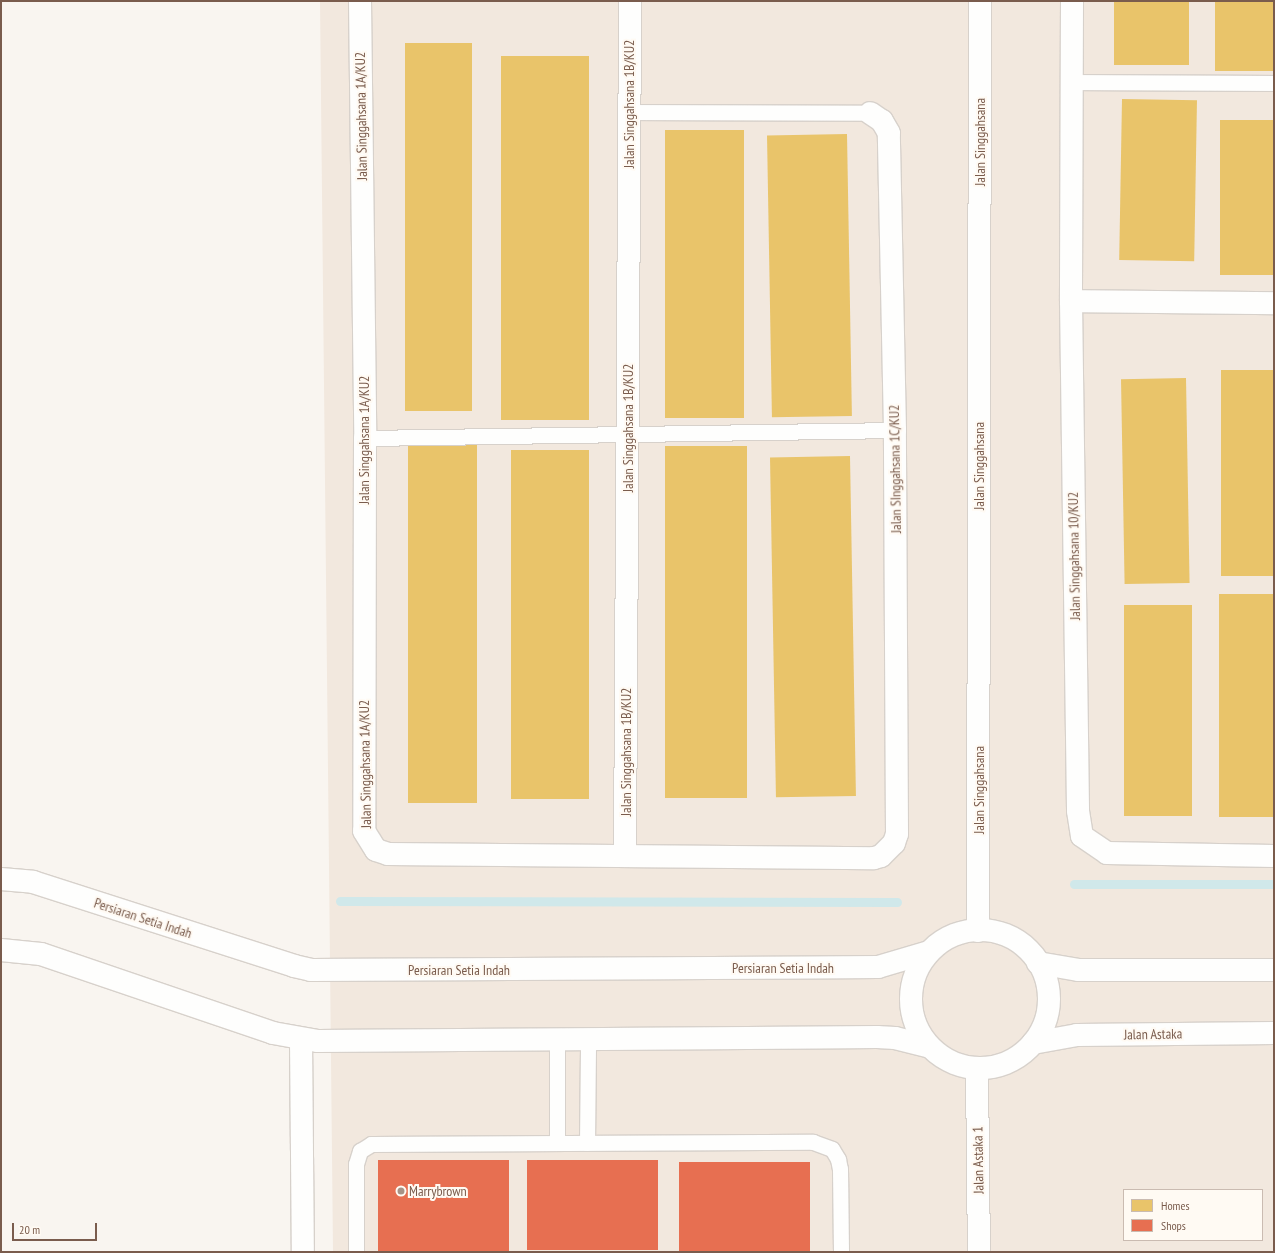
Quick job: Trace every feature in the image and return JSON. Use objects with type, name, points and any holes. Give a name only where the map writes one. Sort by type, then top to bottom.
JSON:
[{"type":"street","name":"Jalan Singgahsana 1A/KU2","points":[[360,1],[365,438],[364,831],[376,850],[400,855],[874,858],[888,850],[897,834]]},
{"type":"street","name":"Jalan Singgahsana 1B/KU2","points":[[625,856],[630,1]]},
{"type":"street","name":"Jalan Singgahsana","points":[[978,931],[980,1]]},
{"type":"street","name":"Jalan Singgahsana 10/KU2","points":[[1072,1],[1071,301],[1078,811],[1082,836],[1107,853],[1274,856]]},
{"type":"street","name":"Jalan SInggahsana 1C/KU2","points":[[870,113],[882,121],[889,134],[895,430],[897,834]]},
{"type":"street","points":[[1071,301],[1274,303]]},
{"type":"street","name":"Persiaran Setia Indah","points":[[1,879],[33,882],[294,966],[312,970],[878,967],[929,952]]},
{"type":"street","points":[[966,931],[978,931],[1007,936],[1024,946],[1038,963],[1046,982],[1049,1003],[1044,1025],[1033,1043],[1017,1058],[998,1067],[977,1069],[948,1061],[928,1046],[918,1031],[912,1011],[912,990],[917,970],[929,952],[946,939],[966,931]]},
{"type":"street","points":[[1,950],[41,954],[273,1033],[318,1042],[877,1037],[895,1038],[928,1046]]},
{"type":"street","points":[[1038,963],[1079,970],[1274,970]]},
{"type":"street","name":"Jalan Astaka","points":[[1033,1043],[1076,1035],[1274,1033]]},
{"type":"street","points":[[301,1039],[303,1252]]},
{"type":"street","name":"Jalan Astaka 1","points":[[977,1069],[979,1252]]},
{"type":"lane","points":[[1072,82],[1274,83]]},
{"type":"lane","points":[[629,112],[870,113]]},
{"type":"lane","points":[[365,438],[895,430]]},
{"type":"lane","points":[[587,1143],[588,1039]]},
{"type":"lane","points":[[557,1040],[557,1143]]},
{"type":"lane","points":[[356,1252],[356,1164],[360,1151],[365,1146],[371,1144],[813,1142],[823,1144],[832,1149],[840,1169],[841,1252]]},
{"type":"shaded area","points":[[320,1],[1274,1],[1274,1252],[333,1252]]},
{"type":"building: Homes","points":[[1114,1],[1189,1],[1189,65],[1114,65]]},
{"type":"building: Homes","points":[[1215,1],[1274,1],[1274,71],[1215,71]]},
{"type":"building: Homes","points":[[405,43],[472,43],[472,411],[405,411]]},
{"type":"building: Homes","points":[[501,56],[589,56],[589,420],[501,420]]},
{"type":"building: Homes","points":[[1122,99],[1197,100],[1194,261],[1119,260]]},
{"type":"building: Homes","points":[[1220,120],[1274,120],[1274,275],[1220,275]]},
{"type":"building: Homes","points":[[665,130],[744,130],[744,418],[665,418]]},
{"type":"building: Homes","points":[[847,134],[852,416],[772,417],[767,135]]},
{"type":"building: Homes","points":[[1221,370],[1274,370],[1274,576],[1221,576]]},
{"type":"building: Homes","points":[[1186,378],[1190,583],[1125,584],[1121,379]]},
{"type":"building: Homes","points":[[408,444],[477,444],[477,803],[408,803]]},
{"type":"building: Homes","points":[[665,446],[747,446],[747,798],[665,798]]},
{"type":"building: Homes","points":[[511,450],[589,450],[589,799],[511,799]]},
{"type":"building: Homes","points":[[850,456],[856,796],[776,797],[770,457]]},
{"type":"building: Homes","points":[[1219,594],[1274,594],[1274,817],[1219,817]]},
{"type":"building: Homes","points":[[1124,605],[1192,605],[1192,816],[1124,816]]},
{"type":"building: Shops","points":[[378,1160],[509,1160],[509,1251],[378,1251]]},
{"type":"building: Shops","points":[[527,1160],[658,1160],[658,1250],[527,1250]]},
{"type":"building: Shops","points":[[679,1162],[810,1162],[810,1252],[679,1252]]},
{"type":"waterway","points":[[1074,884],[1274,884]]},
{"type":"waterway","points":[[340,901],[897,902]]},
{"type":"place","name":"Marrybrown","points":[[401,1191]]}]
